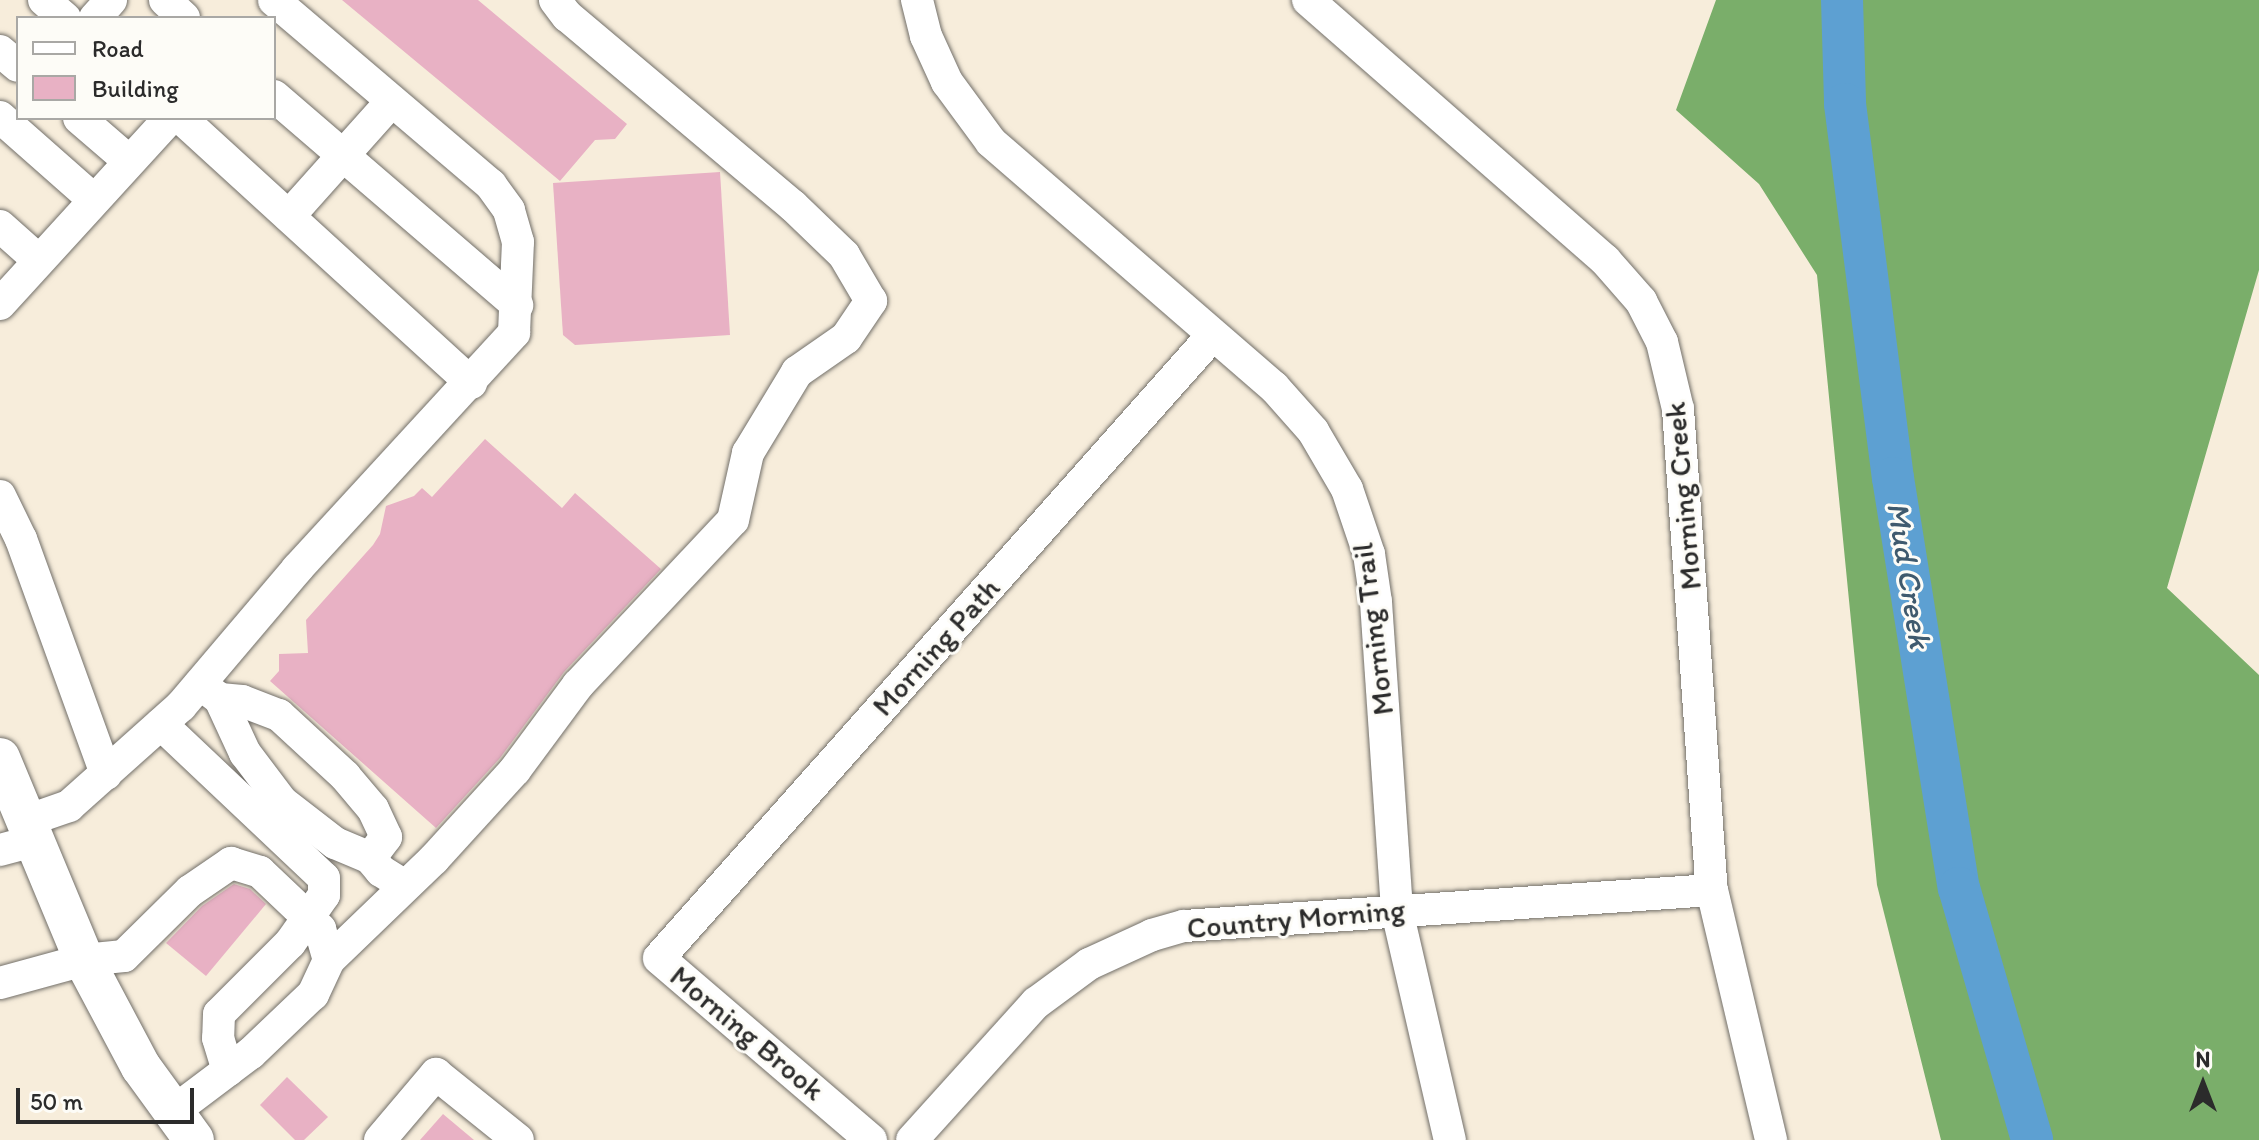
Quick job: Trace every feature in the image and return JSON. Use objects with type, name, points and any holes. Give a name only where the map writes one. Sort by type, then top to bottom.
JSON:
[{"type":"main road","points":[[0,758],[20,837],[141,1067],[184,1126]]},
{"type":"street","points":[[44,0],[63,16]]},
{"type":"street","points":[[97,16],[111,0]]},
{"type":"street","points":[[165,0],[182,16]]},
{"type":"street","points":[[20,837],[69,806],[161,724],[210,692],[386,470],[471,383],[514,333],[518,242],[509,210],[491,185],[274,0]]},
{"type":"street","points":[[184,1126],[228,1070],[313,994],[329,960],[434,859],[515,770],[578,685],[733,520],[748,453],[797,372],[846,338],[871,301],[844,255],[793,206],[567,16],[555,0]]},
{"type":"street","name":"Morning Trail","points":[[917,0],[935,59],[981,130],[1212,336],[1274,387],[1313,431],[1347,489],[1360,521],[1376,602],[1397,911],[1450,1140]]},
{"type":"street","name":"Morning Creek","points":[[1308,0],[1605,260],[1641,301],[1662,342],[1678,409],[1712,890],[1771,1140]]},
{"type":"street","points":[[0,51],[16,64]]},
{"type":"street","points":[[276,98],[517,305]]},
{"type":"street","points":[[289,216],[392,101]]},
{"type":"street","points":[[0,117],[94,200]]},
{"type":"street","points":[[81,120],[129,161]]},
{"type":"street","points":[[0,304],[37,259],[168,120]]},
{"type":"street","points":[[183,120],[471,383]]},
{"type":"street","points":[[0,226],[37,259]]},
{"type":"street","name":"Morning Path","points":[[659,958],[1212,336]]},
{"type":"street","points":[[0,496],[21,539],[106,774]]},
{"type":"street","points":[[210,692],[245,753],[282,802],[335,843],[370,858],[381,871],[405,886]]},
{"type":"street","points":[[210,692],[279,715],[345,776],[373,809],[386,837],[370,858]]},
{"type":"street","points":[[161,724],[324,878],[324,895],[266,970],[219,1014],[218,1038],[228,1070]]},
{"type":"street","points":[[0,983],[84,960],[124,956],[190,891],[231,863],[260,872],[320,929],[329,960]]},
{"type":"street","name":"Country Morning","points":[[912,1140],[1036,1003],[1080,970],[1120,947],[1184,926],[1712,890]]},
{"type":"street","name":"Morning Brook","points":[[659,958],[871,1140]]},
{"type":"street","points":[[380,1140],[436,1074],[518,1140]]},
{"type":"green space","points":[[1716,0],[2259,0],[2259,270],[2167,588],[2259,675],[2259,1140],[1941,1140],[1877,885],[1817,275],[1759,184],[1676,110]]},
{"type":"building","points":[[342,0],[478,0],[627,124],[615,139],[595,140],[560,181]]},
{"type":"building","points":[[720,172],[730,335],[575,345],[563,335],[553,183]]},
{"type":"building","points":[[485,439],[562,508],[575,493],[661,569],[564,672],[500,758],[436,828],[270,681],[279,671],[279,654],[308,653],[306,620],[373,545],[380,534],[386,506],[414,496],[422,488],[432,497]]},
{"type":"building","points":[[234,884],[250,889],[266,904],[206,976],[166,943],[202,906]]},
{"type":"building","points":[[287,1077],[328,1117],[304,1140],[295,1140],[260,1105]]},
{"type":"building","points":[[443,1114],[474,1140],[420,1140]]},
{"type":"waterway","name":"Mud Creek","points":[[1842,0],[1845,104],[1893,478],[1959,888],[2032,1140]]}]
